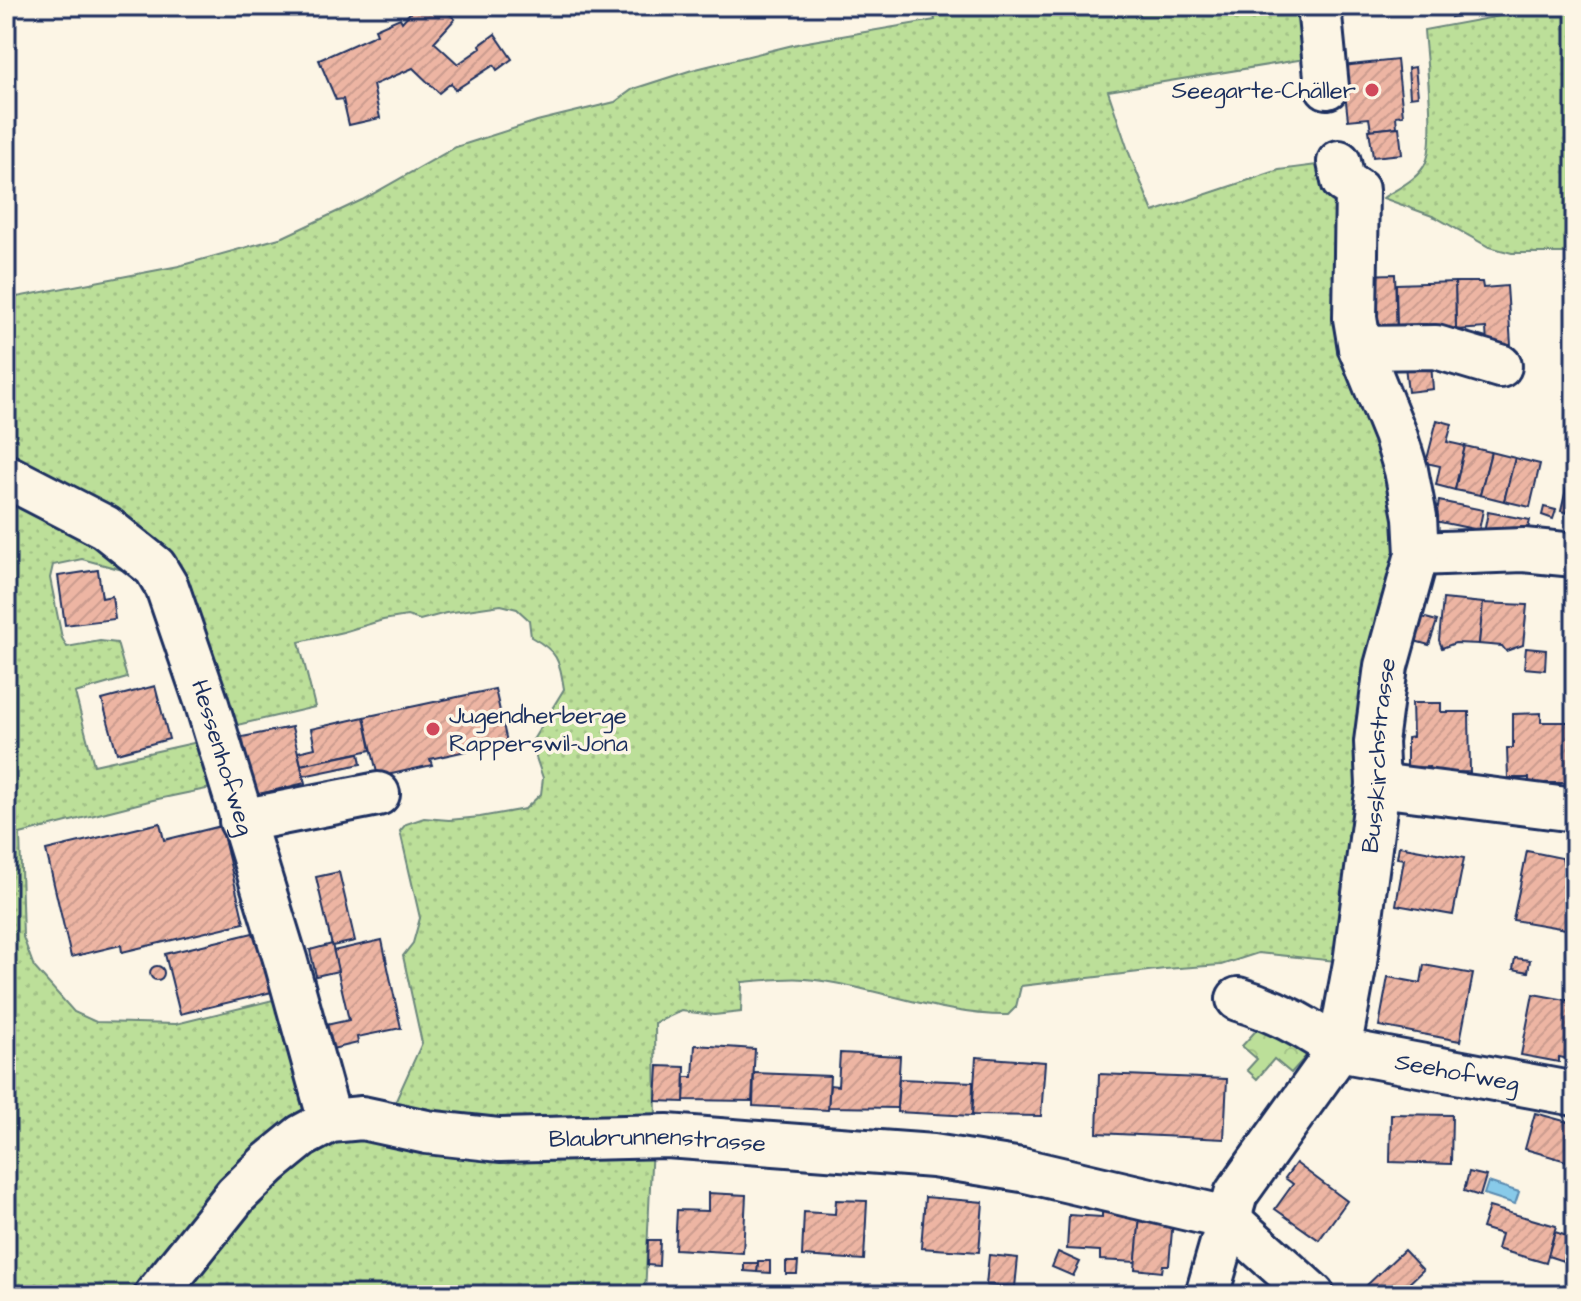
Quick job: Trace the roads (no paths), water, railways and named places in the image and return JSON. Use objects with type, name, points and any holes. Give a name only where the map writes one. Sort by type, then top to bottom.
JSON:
[{"type":"street","points":[[1319,6],[1327,87]]},
{"type":"street","name":"Busskirchstrasse","points":[[1207,1295],[1236,1194],[1339,1050],[1355,963],[1378,785],[1376,742],[1386,666],[1417,554],[1415,517],[1406,470],[1395,434],[1360,348],[1355,318],[1357,190],[1343,181],[1339,162]]},
{"type":"street","points":[[1360,348],[1436,347],[1500,366]]},
{"type":"street","name":"Hessenhofweg","points":[[6,476],[105,527],[155,567],[167,587],[206,701],[286,962],[330,1121]]},
{"type":"street","points":[[1417,554],[1523,550],[1575,555]]},
{"type":"street","points":[[1378,785],[1575,810]]},
{"type":"street","points":[[241,821],[378,794]]},
{"type":"street","points":[[1238,999],[1263,1006],[1287,1018],[1339,1050]]},
{"type":"street","name":"Seehofweg","points":[[1339,1050],[1575,1094]]},
{"type":"street","name":"Blaubrunnenstrasse","points":[[156,1295],[236,1195],[269,1163],[302,1136],[330,1121],[362,1118],[427,1132],[500,1140],[667,1136],[933,1156],[1022,1170],[1227,1218]]},
{"type":"street","points":[[1227,1218],[1313,1295]]},
{"type":"water","points":[[1488,1182],[1519,1192],[1515,1204],[1484,1194]]},
{"type":"place","name":"Seegarte-Chäller","points":[[1372,90]]},
{"type":"place","name":"Jugendherberge Rapperswil-Jona","points":[[433,729]]}]
